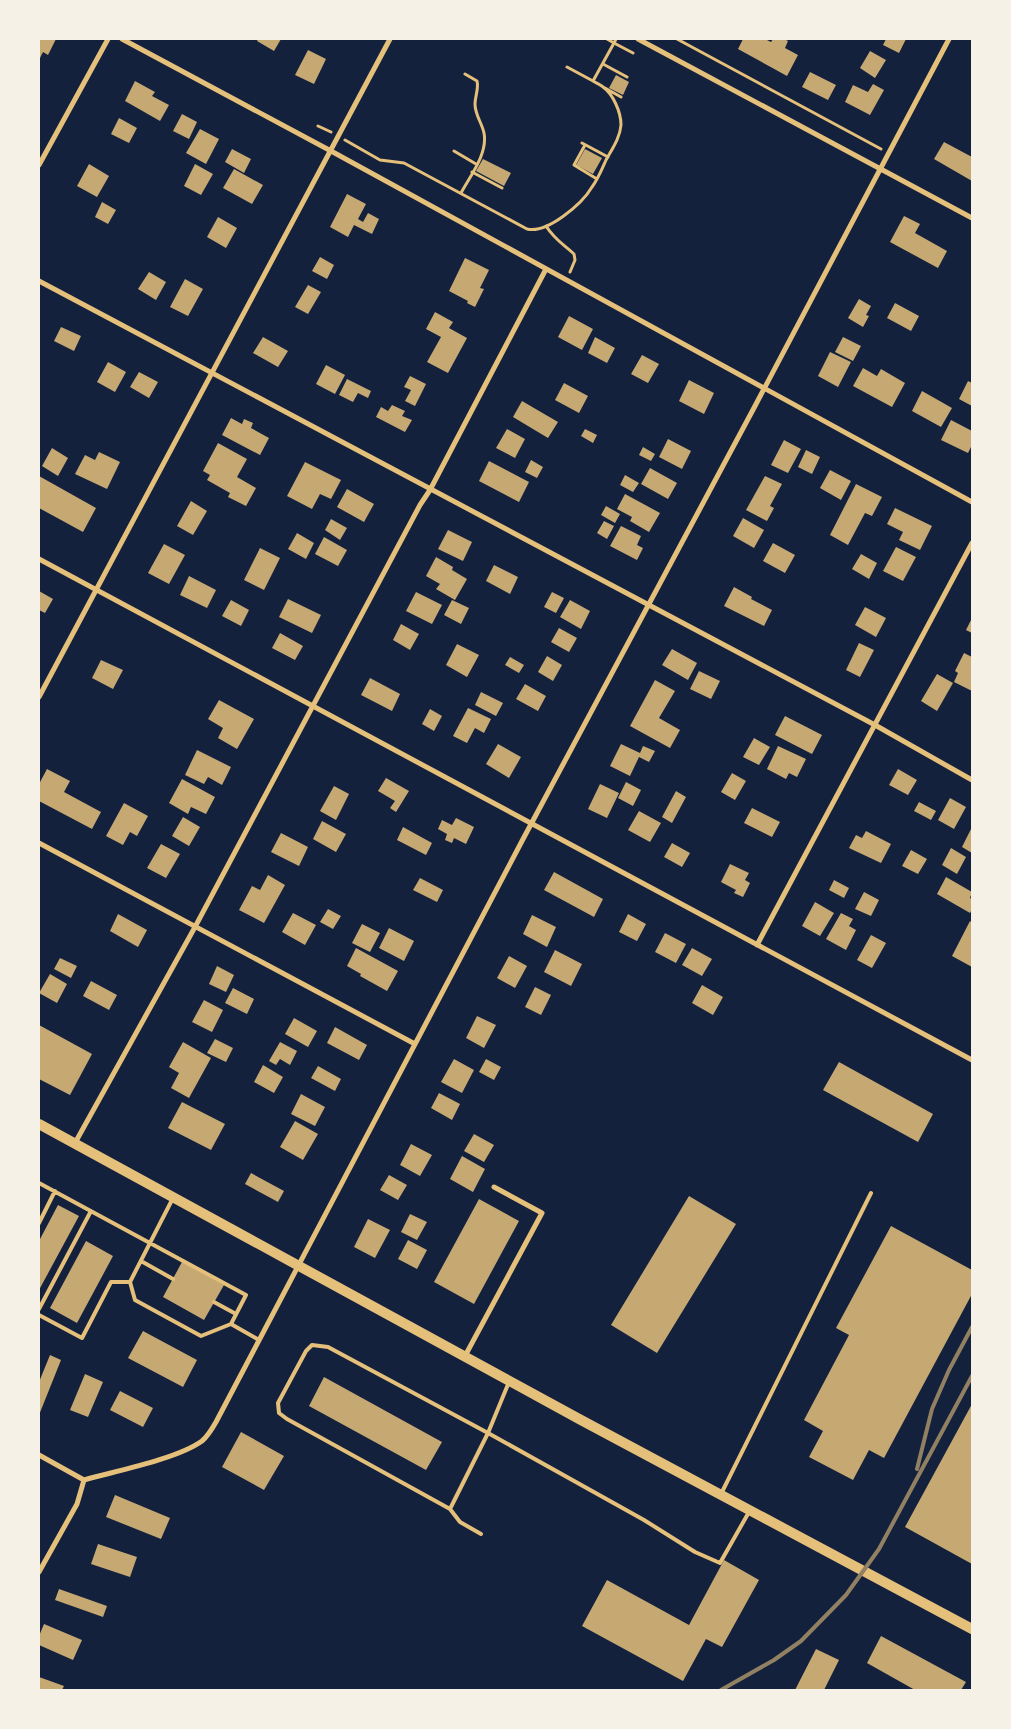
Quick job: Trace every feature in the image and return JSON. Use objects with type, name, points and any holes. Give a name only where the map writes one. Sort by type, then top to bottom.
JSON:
[{"type":"main road","points":[[39,1124],[509,1381],[972,1629]]},
{"type":"street","points":[[39,165],[108,39]]},
{"type":"street","points":[[122,39],[331,151],[972,502]]},
{"type":"street","points":[[39,697],[390,39]]},
{"type":"street","points":[[638,39],[882,168],[972,218]]},
{"type":"street","points":[[39,1455],[84,1480],[166,1457],[190,1448],[203,1440],[216,1422],[531,824],[650,605],[949,39]]},
{"type":"street","points":[[75,1143],[195,927],[420,505],[430,490],[546,269]]},
{"type":"street","points":[[39,282],[875,725],[972,780]]},
{"type":"street","points":[[757,945],[972,543]]},
{"type":"street","points":[[39,559],[972,1060]]},
{"type":"street","points":[[39,843],[415,1044]]},
{"type":"street","points":[[465,1356],[542,1213],[494,1187]]},
{"type":"street","points":[[39,1572],[77,1504],[84,1480]]},
{"type":"lane","points":[[39,1183],[150,1242],[246,1295],[231,1324],[201,1336],[135,1300],[130,1282],[150,1242],[173,1198]]},
{"type":"lane","points":[[39,1223],[55,1192]]},
{"type":"lane","points":[[721,1494],[871,1193]]},
{"type":"lane","points":[[39,1309],[91,1211]]},
{"type":"lane","points":[[141,1261],[173,1279]]},
{"type":"lane","points":[[39,1315],[82,1338],[112,1282],[130,1282]]},
{"type":"lane","points":[[214,1302],[236,1314]]},
{"type":"lane","points":[[231,1324],[259,1340]]},
{"type":"lane","points":[[481,1534],[460,1522],[450,1509],[287,1419],[280,1413],[278,1404],[306,1351],[312,1345],[328,1347],[644,1520],[695,1552],[720,1563],[750,1510]]},
{"type":"lane","points":[[450,1509],[488,1433],[509,1381]]},
{"type":"path","points":[[607,39],[615,41],[633,53]]},
{"type":"path","points":[[677,39],[889,153]]},
{"type":"path","points":[[593,81],[615,41]]},
{"type":"path","points":[[603,64],[627,77]]},
{"type":"path","points":[[567,67],[621,97]]},
{"type":"path","points":[[461,193],[485,144],[484,130],[476,114],[477,81],[465,74]]},
{"type":"path","points":[[318,126],[380,160],[404,163],[526,229],[537,230],[546,226],[579,203],[592,188],[619,136],[621,125],[619,113],[605,88]]},
{"type":"path","points":[[597,179],[574,165],[583,144],[608,157]]},
{"type":"path","points":[[454,151],[476,164]]},
{"type":"path","points":[[472,172],[502,188]]},
{"type":"path","points":[[546,226],[561,245],[574,254],[575,260],[566,280]]},
{"type":"building","points":[[39,39],[56,39],[48,55],[43,52],[39,60]]},
{"type":"building","points":[[258,39],[281,39],[274,51],[257,41]]},
{"type":"building","points":[[743,39],[765,39],[771,42],[773,39],[784,39],[788,41],[785,48],[798,55],[787,76],[738,49]]},
{"type":"building","points":[[886,39],[906,39],[899,53],[883,45]]},
{"type":"building","points":[[308,50],[326,59],[314,84],[295,75]]},
{"type":"building","points":[[870,51],[886,60],[875,78],[860,68]]},
{"type":"building","points":[[810,72],[836,85],[828,100],[802,87]]},
{"type":"building","points":[[616,75],[629,82],[623,95],[609,88]]},
{"type":"building","points":[[135,81],[155,92],[152,96],[169,105],[160,121],[125,101]]},
{"type":"building","points":[[873,84],[884,90],[870,115],[845,102],[853,85],[868,92]]},
{"type":"building","points":[[182,114],[197,122],[189,139],[173,131]]},
{"type":"building","points":[[119,118],[137,128],[129,143],[111,134]]},
{"type":"building","points":[[200,129],[219,139],[206,164],[186,153]]},
{"type":"building","points":[[944,142],[972,157],[972,181],[934,159]]},
{"type":"building","points":[[232,149],[251,159],[244,173],[225,162]]},
{"type":"building","points":[[585,149],[602,158],[593,174],[576,165]]},
{"type":"building","points":[[483,159],[511,173],[504,186],[476,171]]},
{"type":"building","points":[[89,164],[109,176],[97,197],[77,186]]},
{"type":"building","points":[[195,164],[213,174],[201,195],[184,186]]},
{"type":"building","points":[[234,169],[263,185],[252,204],[223,188]]},
{"type":"building","points":[[347,194],[366,204],[358,219],[363,222],[368,213],[379,219],[372,234],[354,225],[348,237],[330,227]]},
{"type":"building","points":[[102,202],[116,210],[108,224],[95,217]]},
{"type":"building","points":[[904,216],[920,224],[915,233],[947,251],[938,268],[890,242]]},
{"type":"building","points":[[218,217],[237,228],[226,248],[207,237]]},
{"type":"building","points":[[320,257],[334,265],[327,279],[312,271]]},
{"type":"building","points":[[465,258],[489,270],[480,288],[484,289],[475,307],[449,291]]},
{"type":"building","points":[[149,272],[166,282],[156,300],[138,289]]},
{"type":"building","points":[[185,279],[203,289],[188,316],[170,307]]},
{"type":"building","points":[[308,285],[321,292],[308,314],[295,307]]},
{"type":"building","points":[[859,299],[871,306],[866,315],[869,316],[863,327],[848,318]]},
{"type":"building","points":[[895,303],[919,316],[911,331],[887,318]]},
{"type":"building","points":[[435,312],[453,322],[449,328],[467,338],[448,373],[427,362],[441,337],[426,329]]},
{"type":"building","points":[[569,316],[593,329],[582,350],[558,337]]},
{"type":"building","points":[[61,327],[81,336],[74,351],[54,341]]},
{"type":"building","points":[[263,337],[288,351],[278,367],[253,353]]},
{"type":"building","points":[[595,337],[615,348],[607,363],[588,353]]},
{"type":"building","points":[[843,337],[861,346],[853,361],[835,352]]},
{"type":"building","points":[[830,352],[851,362],[838,387],[818,376]]},
{"type":"building","points":[[642,355],[659,364],[648,383],[631,374]]},
{"type":"building","points":[[108,362],[126,372],[115,392],[97,382]]},
{"type":"building","points":[[326,365],[345,375],[335,394],[316,384]]},
{"type":"building","points":[[863,368],[877,376],[881,369],[905,383],[892,407],[853,386]]},
{"type":"building","points":[[139,372],[158,382],[149,398],[130,387]]},
{"type":"building","points":[[410,376],[426,384],[415,406],[405,401],[411,390],[404,387]]},
{"type":"building","points":[[347,379],[371,391],[368,398],[358,393],[353,402],[339,395]]},
{"type":"building","points":[[689,380],[714,393],[704,414],[679,401]]},
{"type":"building","points":[[968,381],[972,383],[972,406],[959,399]]},
{"type":"building","points":[[564,383],[588,396],[579,413],[555,400]]},
{"type":"building","points":[[922,391],[952,408],[941,427],[912,411]]},
{"type":"building","points":[[522,401],[558,422],[548,438],[513,417]]},
{"type":"building","points":[[392,405],[405,411],[402,416],[412,420],[405,432],[376,417],[381,407],[388,411]]},
{"type":"building","points":[[231,418],[242,424],[244,419],[253,423],[251,428],[269,438],[260,455],[222,435]]},
{"type":"building","points":[[951,420],[972,431],[972,445],[968,453],[941,440]]},
{"type":"building","points":[[507,429],[525,439],[515,458],[496,448]]},
{"type":"building","points":[[585,429],[597,435],[593,443],[581,436]]},
{"type":"building","points":[[668,439],[691,451],[682,469],[659,457]]},
{"type":"building","points":[[784,440],[801,449],[788,473],[771,465]]},
{"type":"building","points":[[218,443],[247,459],[237,477],[256,488],[246,506],[228,497],[230,493],[207,480],[210,475],[203,471]]},
{"type":"building","points":[[643,447],[655,454],[651,461],[639,455]]},
{"type":"building","points":[[52,448],[68,458],[58,476],[42,466]]},
{"type":"building","points":[[806,450],[820,457],[812,474],[798,467]]},
{"type":"building","points":[[99,452],[120,462],[107,489],[75,474],[85,455],[95,460]]},
{"type":"building","points":[[531,460],[543,467],[537,478],[525,472]]},
{"type":"building","points":[[489,461],[529,482],[519,502],[479,481]]},
{"type":"building","points":[[305,462],[341,480],[331,499],[320,494],[312,509],[287,496]]},
{"type":"building","points":[[650,468],[677,483],[668,499],[641,484]]},
{"type":"building","points":[[830,470],[851,481],[841,500],[820,488]]},
{"type":"building","points":[[625,475],[639,483],[633,492],[620,485]]},
{"type":"building","points":[[39,476],[96,508],[83,532],[39,508]]},
{"type":"building","points":[[765,476],[782,484],[770,506],[774,508],[767,521],[746,510]]},
{"type":"building","points":[[856,484],[882,497],[872,516],[865,513],[848,545],[830,535]]},
{"type":"building","points":[[347,489],[374,504],[364,522],[337,507]]},
{"type":"building","points":[[625,494],[660,513],[649,532],[630,521],[632,517],[617,509]]},
{"type":"building","points":[[191,501],[207,511],[193,535],[177,526]]},
{"type":"building","points":[[606,506],[620,514],[615,523],[601,515]]},
{"type":"building","points":[[895,508],[932,526],[920,550],[899,540],[903,532],[887,524]]},
{"type":"building","points":[[743,518],[764,530],[754,548],[733,536]]},
{"type":"building","points":[[331,519],[347,528],[340,540],[325,530]]},
{"type":"building","points":[[604,521],[614,526],[607,539],[597,533]]},
{"type":"building","points":[[621,526],[641,536],[637,545],[643,548],[637,560],[610,546]]},
{"type":"building","points":[[448,530],[472,542],[463,561],[438,549]]},
{"type":"building","points":[[297,533],[314,543],[306,559],[288,549]]},
{"type":"building","points":[[324,537],[347,550],[338,566],[315,554]]},
{"type":"building","points":[[773,543],[795,555],[785,573],[763,561]]},
{"type":"building","points":[[164,544],[185,555],[169,584],[148,573]]},
{"type":"building","points":[[896,547],[916,557],[903,581],[883,571]]},
{"type":"building","points":[[260,548],[280,558],[264,590],[244,580]]},
{"type":"building","points":[[861,554],[877,563],[869,579],[852,569]]},
{"type":"building","points":[[436,557],[453,567],[452,570],[467,579],[455,600],[436,589],[440,584],[426,576]]},
{"type":"building","points":[[494,565],[518,577],[510,594],[486,581]]},
{"type":"building","points":[[189,576],[216,590],[207,608],[180,595]]},
{"type":"building","points":[[734,587],[772,610],[764,626],[724,606]]},
{"type":"building","points":[[39,591],[53,599],[45,613],[39,610]]},
{"type":"building","points":[[416,592],[442,605],[432,624],[406,611]]},
{"type":"building","points":[[552,592],[564,598],[556,613],[544,607]]},
{"type":"building","points":[[288,599],[321,615],[312,633],[279,617]]},
{"type":"building","points":[[231,600],[249,610],[241,626],[222,616]]},
{"type":"building","points":[[452,600],[469,608],[461,624],[444,615]]},
{"type":"building","points":[[570,600],[590,611],[581,629],[560,617]]},
{"type":"building","points":[[865,607],[886,618],[876,637],[855,625]]},
{"type":"building","points":[[972,618],[972,633],[966,630]]},
{"type":"building","points":[[401,624],[419,634],[410,650],[393,640]]},
{"type":"building","points":[[559,628],[577,638],[569,652],[551,642]]},
{"type":"building","points":[[280,633],[303,646],[295,660],[272,648]]},
{"type":"building","points":[[859,643],[874,650],[860,677],[846,670]]},
{"type":"building","points":[[457,644],[479,655],[467,677],[446,665]]},
{"type":"building","points":[[672,649],[697,663],[688,680],[662,665]]},
{"type":"building","points":[[964,653],[972,657],[972,691],[954,682],[958,673],[955,671]]},
{"type":"building","points":[[547,656],[562,665],[553,681],[538,672]]},
{"type":"building","points":[[510,657],[524,665],[519,673],[505,665]]},
{"type":"building","points":[[101,660],[123,670],[113,689],[92,678]]},
{"type":"building","points":[[699,671],[720,681],[711,699],[690,689]]},
{"type":"building","points":[[937,674],[953,683],[937,711],[921,701]]},
{"type":"building","points":[[370,678],[400,694],[392,711],[361,695]]},
{"type":"building","points":[[655,680],[675,691],[659,718],[680,730],[670,748],[630,726]]},
{"type":"building","points":[[525,684],[546,696],[538,711],[516,699]]},
{"type":"building","points":[[481,692],[503,703],[496,716],[475,705]]},
{"type":"building","points":[[219,700],[254,719],[237,749],[218,738],[223,728],[208,719]]},
{"type":"building","points":[[468,708],[491,719],[484,733],[475,728],[467,743],[453,736]]},
{"type":"building","points":[[430,709],[442,716],[434,731],[422,724]]},
{"type":"building","points":[[785,716],[822,735],[812,754],[775,735]]},
{"type":"building","points":[[754,738],[770,747],[759,765],[743,757]]},
{"type":"building","points":[[498,744],[521,757],[509,778],[486,764]]},
{"type":"building","points":[[621,744],[640,753],[643,746],[655,751],[649,762],[639,757],[630,776],[610,766]]},
{"type":"building","points":[[778,746],[806,759],[797,777],[789,773],[786,779],[767,769]]},
{"type":"building","points":[[197,750],[231,767],[222,785],[208,777],[204,784],[185,775]]},
{"type":"building","points":[[47,769],[70,781],[64,792],[101,812],[92,829],[39,801],[39,784]]},
{"type":"building","points":[[898,769],[917,780],[908,795],[889,785]]},
{"type":"building","points":[[732,773],[746,781],[735,800],[721,792]]},
{"type":"building","points":[[386,778],[409,791],[396,812],[390,808],[395,801],[378,791]]},
{"type":"building","points":[[182,779],[215,797],[206,814],[191,807],[188,814],[169,803]]},
{"type":"building","points":[[626,782],[641,790],[633,806],[618,798]]},
{"type":"building","points":[[600,784],[619,793],[607,818],[588,809]]},
{"type":"building","points":[[334,786],[349,794],[336,820],[320,811]]},
{"type":"building","points":[[676,791],[686,797],[672,823],[662,817]]},
{"type":"building","points":[[950,798],[966,807],[954,829],[938,820]]},
{"type":"building","points":[[919,802],[936,811],[931,820],[914,811]]},
{"type":"building","points":[[124,803],[148,816],[137,836],[130,832],[123,845],[106,836]]},
{"type":"building","points":[[752,808],[780,822],[772,837],[744,823]]},
{"type":"building","points":[[639,811],[661,823],[650,842],[628,830]]},
{"type":"building","points":[[183,817],[200,827],[189,846],[172,836]]},
{"type":"building","points":[[456,818],[474,827],[466,844],[454,838],[452,843],[445,840],[447,834],[438,829],[442,820],[452,825]]},
{"type":"building","points":[[322,821],[346,834],[336,852],[313,839]]},
{"type":"building","points":[[403,827],[432,843],[426,855],[397,840]]},
{"type":"building","points":[[972,827],[972,853],[962,847]]},
{"type":"building","points":[[866,831],[891,844],[881,863],[849,848],[856,835],[862,838]]},
{"type":"building","points":[[281,833],[308,847],[299,866],[271,852]]},
{"type":"building","points":[[672,843],[690,853],[682,867],[664,857]]},
{"type":"building","points":[[161,844],[180,854],[166,878],[147,868]]},
{"type":"building","points":[[951,848],[966,857],[957,874],[942,865]]},
{"type":"building","points":[[911,850],[927,859],[918,874],[902,866]]},
{"type":"building","points":[[730,864],[749,873],[745,880],[750,883],[743,897],[734,893],[736,890],[721,882]]},
{"type":"building","points":[[554,872],[603,899],[594,917],[544,890]]},
{"type":"building","points":[[268,875],[285,885],[264,923],[239,910],[252,886],[260,890]]},
{"type":"building","points":[[946,877],[972,892],[970,898],[972,899],[972,909],[970,913],[937,894]]},
{"type":"building","points":[[420,878],[443,890],[437,902],[413,890]]},
{"type":"building","points":[[834,880],[849,888],[844,898],[829,890]]},
{"type":"building","points":[[864,892],[879,900],[871,916],[855,909]]},
{"type":"building","points":[[815,902],[834,913],[820,936],[802,926]]},
{"type":"building","points":[[328,909],[341,916],[333,929],[320,922]]},
{"type":"building","points":[[293,913],[316,925],[305,945],[282,932]]},
{"type":"building","points":[[841,913],[853,919],[849,926],[856,930],[846,950],[826,939]]},
{"type":"building","points":[[118,914],[147,930],[138,947],[110,931]]},
{"type":"building","points":[[628,914],[646,924],[637,941],[619,932]]},
{"type":"building","points":[[532,915],[556,927],[547,947],[523,934]]},
{"type":"building","points":[[970,921],[972,923],[972,967],[952,956]]},
{"type":"building","points":[[362,924],[380,933],[370,952],[352,943]]},
{"type":"building","points":[[389,928],[414,941],[404,961],[379,948]]},
{"type":"building","points":[[665,933],[686,944],[676,963],[655,952]]},
{"type":"building","points":[[871,935],[886,943],[872,968],[857,960]]},
{"type":"building","points":[[356,948],[398,971],[387,991],[360,976],[361,974],[347,966]]},
{"type":"building","points":[[692,948],[712,959],[702,976],[682,965]]},
{"type":"building","points":[[555,950],[582,964],[571,986],[544,972]]},
{"type":"building","points":[[509,956],[527,966],[515,988],[497,978]]},
{"type":"building","points":[[60,958],[77,966],[71,978],[54,969]]},
{"type":"building","points":[[217,966],[234,975],[226,992],[209,984]]},
{"type":"building","points":[[50,974],[67,984],[57,1003],[39,993]]},
{"type":"building","points":[[91,981],[117,995],[109,1010],[83,996]]},
{"type":"building","points":[[702,985],[723,997],[713,1015],[692,1003]]},
{"type":"building","points":[[535,987],[551,995],[541,1015],[525,1007]]},
{"type":"building","points":[[233,988],[254,999],[247,1014],[225,1003]]},
{"type":"building","points":[[204,1000],[223,1010],[212,1032],[192,1022]]},
{"type":"building","points":[[477,1016],[496,1025],[484,1048],[466,1038]]},
{"type":"building","points":[[294,1018],[317,1031],[308,1047],[285,1034]]},
{"type":"building","points":[[39,1025],[92,1054],[70,1095],[39,1079]]},
{"type":"building","points":[[335,1027],[367,1045],[359,1060],[327,1043]]},
{"type":"building","points":[[215,1039],[233,1048],[226,1062],[207,1053]]},
{"type":"building","points":[[183,1042],[211,1058],[189,1098],[171,1088],[179,1073],[169,1067]]},
{"type":"building","points":[[280,1042],[297,1051],[290,1065],[280,1059],[276,1065],[269,1061]]},
{"type":"building","points":[[454,1059],[474,1070],[462,1093],[441,1082]]},
{"type":"building","points":[[486,1059],[501,1067],[494,1080],[479,1072]]},
{"type":"building","points":[[839,1062],[933,1114],[918,1142],[823,1090]]},
{"type":"building","points":[[263,1065],[283,1077],[274,1093],[254,1082]]},
{"type":"building","points":[[318,1066],[341,1079],[335,1091],[311,1078]]},
{"type":"building","points":[[439,1093],[460,1104],[452,1120],[431,1108]]},
{"type":"building","points":[[301,1094],[325,1107],[315,1126],[291,1114]]},
{"type":"building","points":[[182,1102],[225,1124],[211,1150],[168,1128]]},
{"type":"building","points":[[295,1121],[318,1134],[303,1160],[280,1147]]},
{"type":"building","points":[[474,1134],[494,1145],[484,1162],[464,1151]]},
{"type":"building","points":[[411,1144],[432,1155],[420,1176],[400,1165]]},
{"type":"building","points":[[462,1156],[485,1169],[473,1192],[450,1179]]},
{"type":"building","points":[[251,1173],[284,1191],[278,1202],[245,1184]]},
{"type":"building","points":[[389,1175],[407,1185],[398,1200],[380,1190]]},
{"type":"building","points":[[689,1196],[736,1224],[657,1353],[611,1325]]},
{"type":"building","points":[[479,1199],[519,1221],[474,1304],[434,1282]]},
{"type":"building","points":[[58,1205],[79,1216],[39,1290],[39,1241]]},
{"type":"building","points":[[410,1214],[427,1222],[417,1240],[401,1232]]},
{"type":"building","points":[[368,1219],[390,1230],[375,1258],[354,1247]]},
{"type":"building","points":[[891,1226],[972,1270],[972,1294],[884,1458],[869,1450],[853,1480],[809,1457],[823,1431],[804,1420],[849,1335],[836,1328]]},
{"type":"building","points":[[408,1240],[427,1250],[417,1269],[398,1259]]},
{"type":"building","points":[[86,1241],[113,1256],[77,1323],[50,1308]]},
{"type":"building","points":[[182,1262],[224,1285],[204,1320],[163,1297]]},
{"type":"building","points":[[143,1331],[197,1360],[183,1387],[128,1358]]},
{"type":"building","points":[[50,1355],[61,1360],[39,1415],[39,1382]]},
{"type":"building","points":[[85,1374],[103,1382],[88,1417],[70,1410]]},
{"type":"building","points":[[324,1377],[442,1442],[426,1470],[309,1406]]},
{"type":"building","points":[[120,1391],[153,1408],[143,1427],[110,1410]]},
{"type":"building","points":[[972,1404],[972,1564],[905,1527]]},
{"type":"building","points":[[241,1432],[284,1456],[264,1490],[222,1467]]},
{"type":"building","points":[[115,1495],[170,1518],[161,1539],[106,1517]]},
{"type":"building","points":[[98,1544],[137,1557],[130,1577],[91,1564]]},
{"type":"building","points":[[724,1560],[759,1580],[722,1647],[706,1639],[683,1681],[582,1626],[607,1580],[689,1625]]},
{"type":"building","points":[[59,1589],[107,1606],[103,1617],[55,1600]]},
{"type":"building","points":[[44,1624],[82,1640],[73,1660],[39,1645],[39,1636]]},
{"type":"building","points":[[881,1636],[966,1682],[961,1690],[915,1690],[867,1663]]},
{"type":"building","points":[[816,1649],[839,1660],[824,1690],[795,1690]]},
{"type":"building","points":[[39,1677],[64,1686],[62,1690],[39,1690]]},
{"type":"railway","points":[[917,1469],[932,1409],[949,1370],[972,1327]]},
{"type":"railway","points":[[721,1690],[774,1660],[801,1641],[846,1595],[879,1549],[972,1376]]}]
